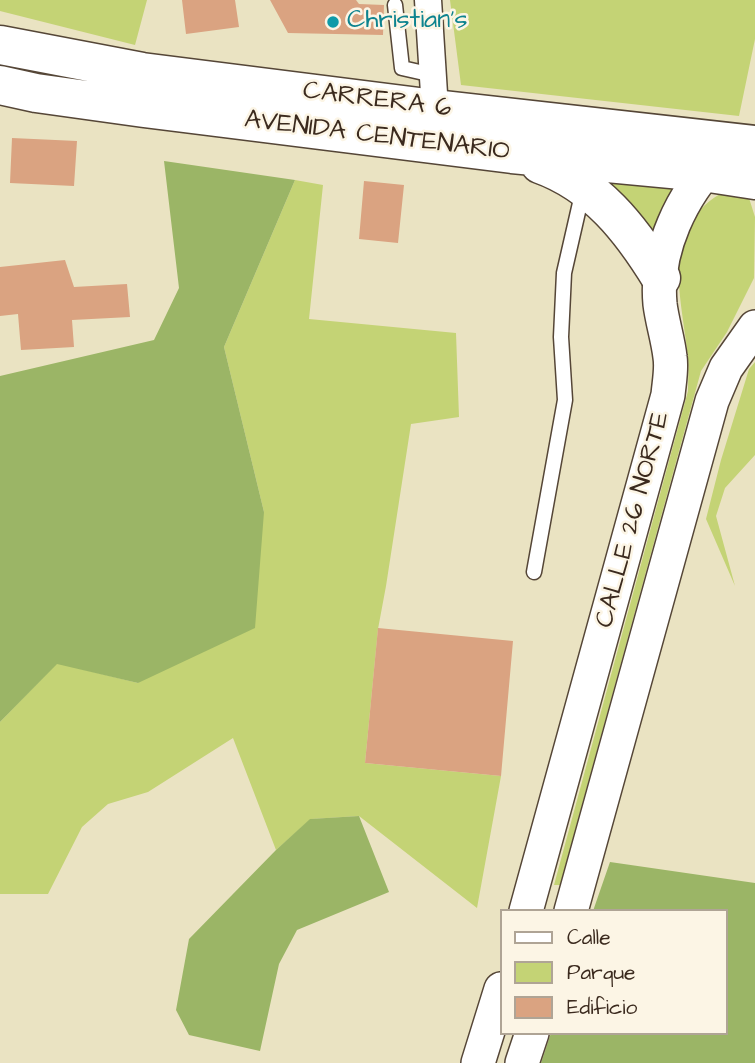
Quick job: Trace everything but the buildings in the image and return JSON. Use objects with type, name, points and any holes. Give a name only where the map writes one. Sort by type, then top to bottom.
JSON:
[{"type":"main road","name":"CARRERA 6","points":[[0,45],[142,72],[434,92],[744,144]]},
{"type":"main road","name":"AVENIDA CENTENARIO","points":[[0,85],[36,93],[144,108],[512,154],[703,172],[755,180]]},
{"type":"main road","points":[[512,154],[549,167],[584,187],[614,212],[640,243],[661,278]]},
{"type":"street","points":[[428,0],[434,92]]},
{"type":"street","name":"CALLE 26 NORTE","points":[[531,895],[668,395],[671,359],[660,302],[668,240],[682,204],[703,172],[744,144]]},
{"type":"street","name":"CALLE 26 NORTE","points":[[575,898],[712,401],[726,369],[755,327]]},
{"type":"street","points":[[478,1063],[500,992]]},
{"type":"street","points":[[522,1063],[530,1035]]},
{"type":"lane","points":[[395,5],[402,68],[434,92]]},
{"type":"lane","points":[[534,572],[565,400],[561,337],[564,274],[584,187]]},
{"type":"green space","points":[[0,0],[147,0],[135,45],[0,11]]},
{"type":"green space","points":[[450,0],[755,0],[755,39],[739,116],[461,85]]},
{"type":"green space","points":[[164,161],[295,180],[224,347],[264,512],[255,628],[138,683],[57,664],[0,722],[0,376],[154,340],[179,288]]},
{"type":"green space","points":[[295,180],[323,185],[309,319],[456,333],[459,417],[411,424],[378,629],[365,763],[501,776],[477,908],[359,816],[311,819],[276,850],[233,738],[148,792],[108,804],[82,827],[48,894],[0,894],[0,722],[57,663],[138,683],[264,512],[224,347]]},
{"type":"green space","points":[[606,182],[679,189],[655,239]]},
{"type":"green space","points":[[720,194],[749,198],[755,217],[754,278],[727,332],[701,371],[560,885],[554,885],[688,391],[688,358],[680,290],[681,247],[688,227],[701,209]]},
{"type":"green space","points":[[755,362],[755,455],[725,488],[716,516],[735,586],[706,519],[749,369]]},
{"type":"green space","points":[[359,816],[389,892],[297,930],[279,964],[260,1051],[189,1035],[176,1010],[189,939],[310,819]]},
{"type":"green space","points":[[610,862],[755,883],[755,1063],[541,1063],[550,1035],[727,1035],[727,909],[594,909]]},
{"type":"place","name":"Christian's","points":[[333,22]]}]
